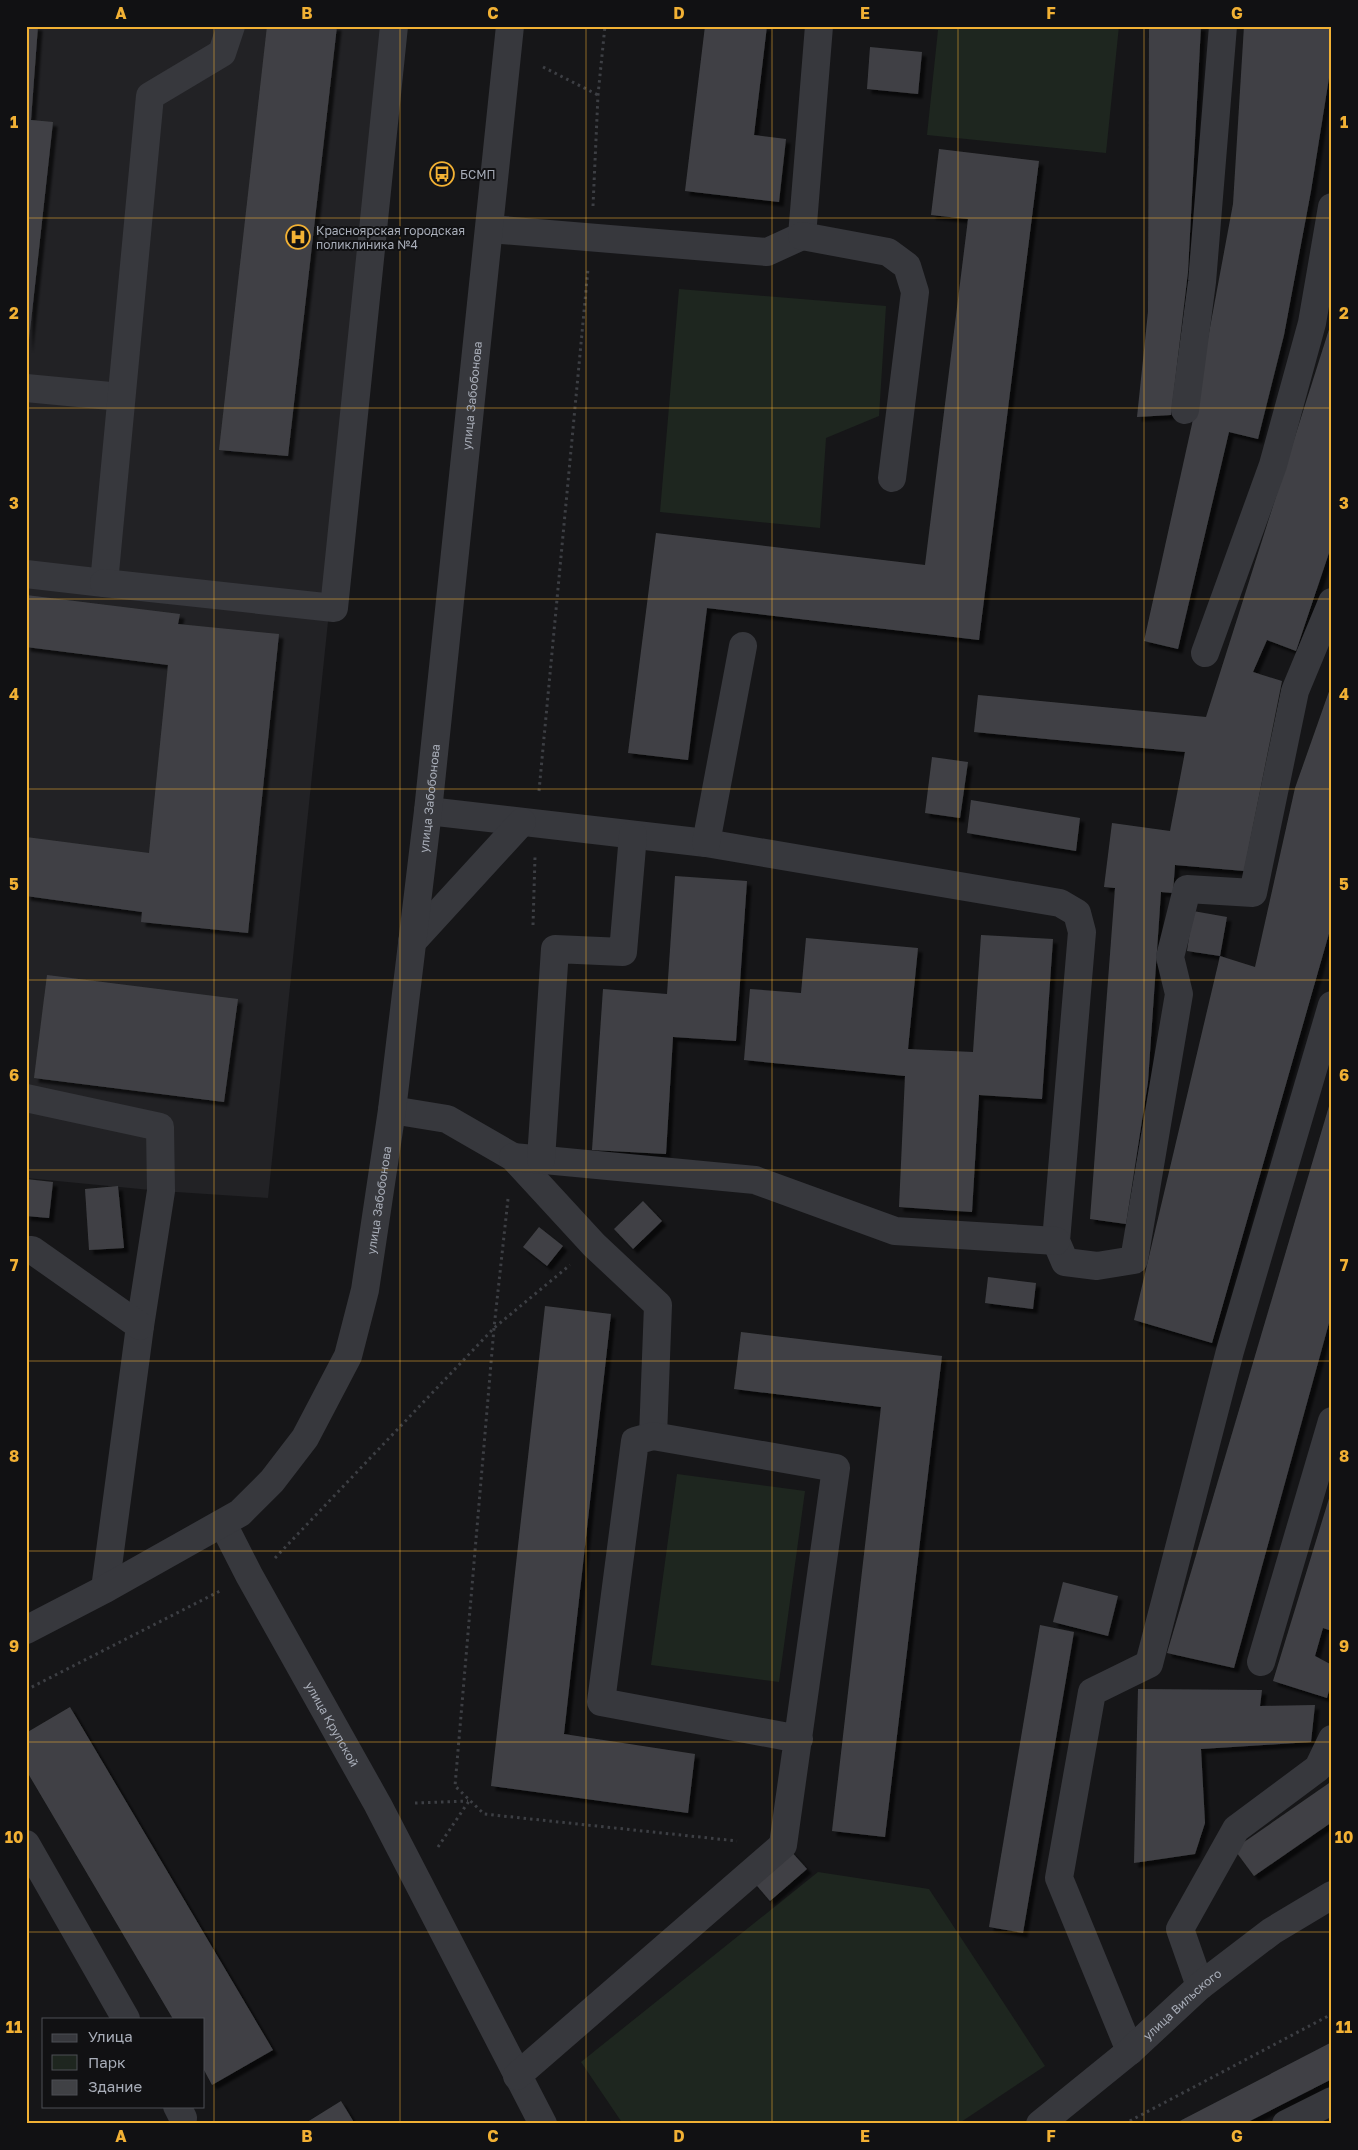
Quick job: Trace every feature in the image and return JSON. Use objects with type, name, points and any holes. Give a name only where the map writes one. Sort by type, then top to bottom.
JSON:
[{"type":"street","points":[[104,583],[150,96],[222,52],[231,26]]},
{"type":"street","points":[[26,574],[334,608],[394,26]]},
{"type":"street","name":"улица Забобонова","points":[[223,1524],[240,1513],[266,1488],[305,1438],[348,1356],[365,1290],[392,1110],[428,811],[510,26]]},
{"type":"street","points":[[802,236],[820,26]]},
{"type":"street","points":[[1185,410],[1202,282],[1223,26]]},
{"type":"street","points":[[1205,653],[1273,465],[1312,323],[1332,207]]},
{"type":"street","points":[[490,229],[768,252],[802,236],[888,252],[907,266],[914,292],[892,478]]},
{"type":"street","points":[[26,388],[121,397]]},
{"type":"street","points":[[428,811],[706,844],[1060,903],[1077,913],[1082,932],[1056,1241],[1064,1262],[1097,1266],[1134,1260],[1179,994],[1170,957],[1187,889],[1253,892],[1295,691],[1332,602]]},
{"type":"street","points":[[706,844],[743,646]]},
{"type":"street","points":[[412,942],[529,823]]},
{"type":"street","points":[[541,1159],[555,949],[623,952],[633,835]]},
{"type":"street","points":[[1130,2051],[1059,1878],[1092,1692],[1149,1664],[1230,1350],[1332,1005]]},
{"type":"street","points":[[26,1098],[160,1127],[161,1191],[140,1326],[105,1589]]},
{"type":"street","points":[[392,1110],[447,1119],[513,1158],[594,1245],[658,1305],[653,1436]]},
{"type":"street","points":[[513,1158],[541,1159],[755,1180],[894,1231],[1056,1241]]},
{"type":"street","points":[[26,1250],[32,1250],[140,1326]]},
{"type":"street","points":[[1262,1662],[1332,1421]]},
{"type":"street","points":[[517,2076],[783,1845],[799,1739],[836,1468],[653,1436],[635,1441],[601,1702],[799,1739]]},
{"type":"street","points":[[26,1630],[223,1524]]},
{"type":"street","name":"улица Крупской","points":[[223,1524],[378,1805],[517,2076],[534,2121]]},
{"type":"street","points":[[1200,1986],[1180,1930],[1236,1829],[1318,1768],[1332,1739]]},
{"type":"street","points":[[26,1844],[125,2018]]},
{"type":"street","name":"улица Вильского","points":[[1040,2124],[1130,2051],[1200,1986],[1272,1931],[1332,1895]]},
{"type":"street","points":[[1286,2124],[1332,2101]]},
{"type":"path","points":[[529,823],[591,238],[598,95],[605,26]]},
{"type":"path","points":[[543,67],[598,95]]},
{"type":"path","points":[[513,1158],[494,1328],[455,1786],[484,1814],[783,1845]]},
{"type":"path","points":[[275,1559],[494,1328],[594,1245]]},
{"type":"path","points":[[26,1690],[221,1590]]},
{"type":"path","points":[[378,1805],[469,1801]]},
{"type":"path","points":[[416,1879],[469,1801]]},
{"type":"path","points":[[1124,2124],[1332,2014]]},
{"type":"shaded area","points":[[26,26],[390,26],[268,1198],[161,1191],[26,1178]]},
{"type":"green space","points":[[903,26],[1119,26],[1106,153],[927,135],[938,30]]},
{"type":"green space","points":[[679,289],[886,306],[879,416],[826,438],[820,528],[660,512]]},
{"type":"green space","points":[[677,1474],[805,1491],[779,1682],[651,1665]]},
{"type":"green space","points":[[818,1872],[929,1889],[1045,2066],[958,2124],[623,2124],[581,2062]]},
{"type":"building","points":[[26,26],[38,26],[31,120],[53,122],[28,349]]},
{"type":"building","points":[[267,26],[337,26],[288,456],[219,450]]},
{"type":"building","points":[[705,26],[767,26],[754,135],[786,139],[779,202],[685,191]]},
{"type":"building","points":[[1149,26],[1201,26],[1188,272],[1171,415],[1137,417],[1148,312]]},
{"type":"building","points":[[1244,26],[1332,26],[1332,59],[1311,191],[1284,335],[1258,439],[1229,432],[1178,649],[1144,641],[1192,424],[1233,204]]},
{"type":"building","points":[[870,47],[922,52],[918,94],[867,89]]},
{"type":"building","points":[[939,149],[1039,161],[979,640],[707,608],[688,760],[628,753],[656,533],[925,565],[968,219],[931,215]]},
{"type":"building","points":[[1332,320],[1332,544],[1296,651],[1267,640],[1253,672],[1282,681],[1244,871],[1175,865],[1173,893],[1161,892],[1148,1082],[1126,1224],[1090,1219],[1115,888],[1104,887],[1112,823],[1170,831],[1185,752],[974,732],[978,695],[1206,717]]},
{"type":"building","points":[[26,595],[180,614],[178,624],[279,634],[248,933],[141,922],[142,912],[26,896],[26,837],[149,853],[168,665],[26,647]]},
{"type":"building","points":[[1332,683],[1332,923],[1212,1343],[1134,1320],[1220,956],[1255,967],[1295,788]]},
{"type":"building","points":[[932,757],[968,762],[960,818],[925,813]]},
{"type":"building","points":[[971,800],[1080,818],[1076,851],[967,833]]},
{"type":"building","points":[[675,876],[747,881],[736,1041],[673,1037],[666,1154],[592,1150],[603,989],[667,994]]},
{"type":"building","points":[[1193,911],[1227,917],[1220,956],[1187,951]]},
{"type":"building","points":[[981,935],[1053,939],[1042,1099],[979,1095],[972,1212],[899,1207],[905,1076],[744,1060],[750,989],[801,993],[806,938],[918,948],[908,1049],[973,1052]]},
{"type":"building","points":[[47,975],[238,999],[224,1102],[34,1078]]},
{"type":"building","points":[[1332,1096],[1332,1312],[1234,1668],[1167,1653]]},
{"type":"building","points":[[26,1179],[53,1182],[49,1218],[26,1216]]},
{"type":"building","points":[[118,1186],[124,1248],[89,1250],[85,1189]]},
{"type":"building","points":[[643,1201],[662,1221],[633,1249],[614,1229]]},
{"type":"building","points":[[539,1227],[563,1246],[547,1266],[523,1247]]},
{"type":"building","points":[[988,1277],[1036,1283],[1033,1309],[985,1303]]},
{"type":"building","points":[[545,1306],[611,1314],[564,1734],[695,1754],[688,1813],[491,1786]]},
{"type":"building","points":[[741,1332],[942,1356],[885,1837],[832,1831],[881,1407],[734,1389]]},
{"type":"building","points":[[1331,1492],[1332,1631],[1323,1628],[1315,1656],[1332,1665],[1332,1680],[1327,1698],[1273,1681]]},
{"type":"building","points":[[1063,1582],[1118,1596],[1108,1636],[1053,1622]]},
{"type":"building","points":[[1040,1625],[1074,1632],[1023,1933],[989,1927]]},
{"type":"building","points":[[1138,1689],[1262,1690],[1260,1706],[1315,1705],[1311,1742],[1201,1749],[1205,1823],[1195,1854],[1134,1863]]},
{"type":"building","points":[[70,1707],[273,2050],[212,2085],[205,2072],[205,2018],[172,2018],[26,1770],[26,1733]]},
{"type":"building","points":[[1332,1781],[1332,1822],[1254,1876],[1234,1849]]},
{"type":"building","points":[[789,1849],[807,1869],[770,1901],[752,1880]]},
{"type":"building","points":[[1332,2042],[1332,2079],[1244,2124],[1174,2124]]},
{"type":"building","points":[[341,2101],[355,2124],[304,2124]]},
{"type":"place","name":"БСМП","points":[[442,174]]},
{"type":"place","name":"Красноярская городская поликлиника №4","points":[[298,237]]}]
